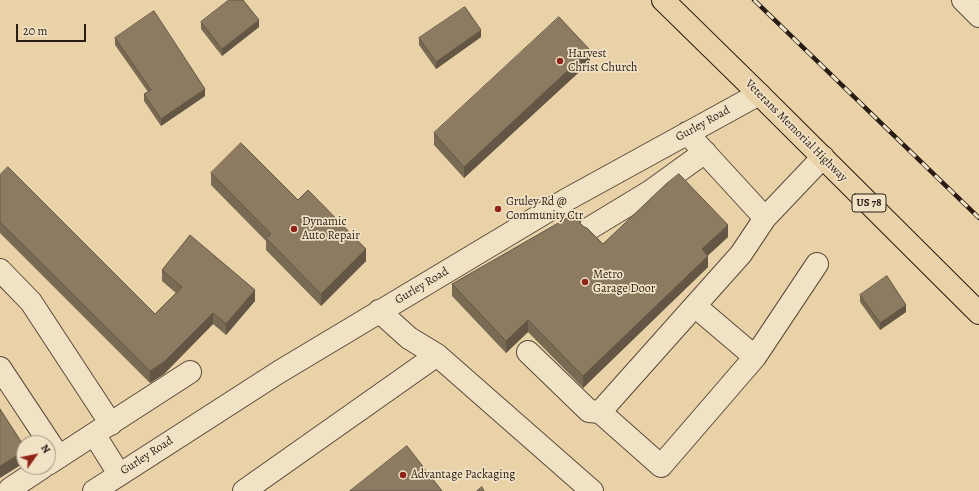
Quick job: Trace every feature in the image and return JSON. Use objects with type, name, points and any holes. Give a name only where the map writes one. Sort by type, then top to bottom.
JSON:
[{"type":"main road","name":"Veterans Memorial Highway","points":[[662,0],[759,94],[979,313]]},
{"type":"street","points":[[963,0],[979,16]]},
{"type":"street","name":"Gurley Road","points":[[110,484],[280,372],[379,311],[566,200],[759,94]]},
{"type":"street","points":[[687,133],[765,218]]},
{"type":"street","points":[[590,228],[651,191],[705,152]]},
{"type":"street","points":[[600,412],[741,254],[765,218],[822,157]]},
{"type":"street","points":[[528,352],[589,411],[600,412],[661,466],[754,357],[818,264]]},
{"type":"street","points":[[0,270],[31,302],[103,429],[110,484]]},
{"type":"street","points":[[695,306],[754,357]]},
{"type":"street","points":[[379,311],[409,338],[437,355],[592,491]]},
{"type":"street","points":[[244,491],[437,355]]},
{"type":"street","points":[[0,368],[36,435]]},
{"type":"street","points":[[56,458],[190,372]]},
{"type":"street","points":[[10,489],[31,475]]},
{"type":"building","points":[[229,0],[243,0],[259,20],[222,49],[201,22]]},
{"type":"building","points":[[465,7],[481,30],[436,62],[419,38]]},
{"type":"building","points":[[154,11],[205,89],[161,119],[144,94],[151,90],[115,38]]},
{"type":"building","points":[[559,17],[590,50],[464,167],[434,133]]},
{"type":"building","name":"Dynamic Auto Repair","points":[[241,143],[298,200],[308,190],[366,249],[321,294],[266,238],[271,234],[211,173]]},
{"type":"building","points":[[8,167],[155,314],[182,287],[162,270],[190,235],[255,290],[226,324],[213,313],[164,362],[150,371],[0,222],[0,175]]},
{"type":"building","name":"Metro Garage Door","points":[[679,174],[728,225],[702,249],[708,256],[583,376],[528,320],[506,341],[452,284],[574,214],[580,223],[603,244],[666,184]]},
{"type":"building","points":[[887,276],[906,305],[880,323],[860,295]]},
{"type":"building","points":[[0,409],[17,435],[16,456],[0,466]]},
{"type":"building","points":[[407,446],[442,491],[350,491]]},
{"type":"building","points":[[482,487],[484,491],[477,491]]},
{"type":"railway","points":[[754,0],[979,218]]},
{"type":"place","name":"Harvest Christ Church","points":[[560,61]]},
{"type":"place","name":"Gruley Rd @ Community Ctr","points":[[498,209]]},
{"type":"place","name":"Dynamic Auto Repair","points":[[294,229]]},
{"type":"place","name":"Metro Garage Door","points":[[585,282]]},
{"type":"place","name":"Advantage Packaging","points":[[403,475]]}]
